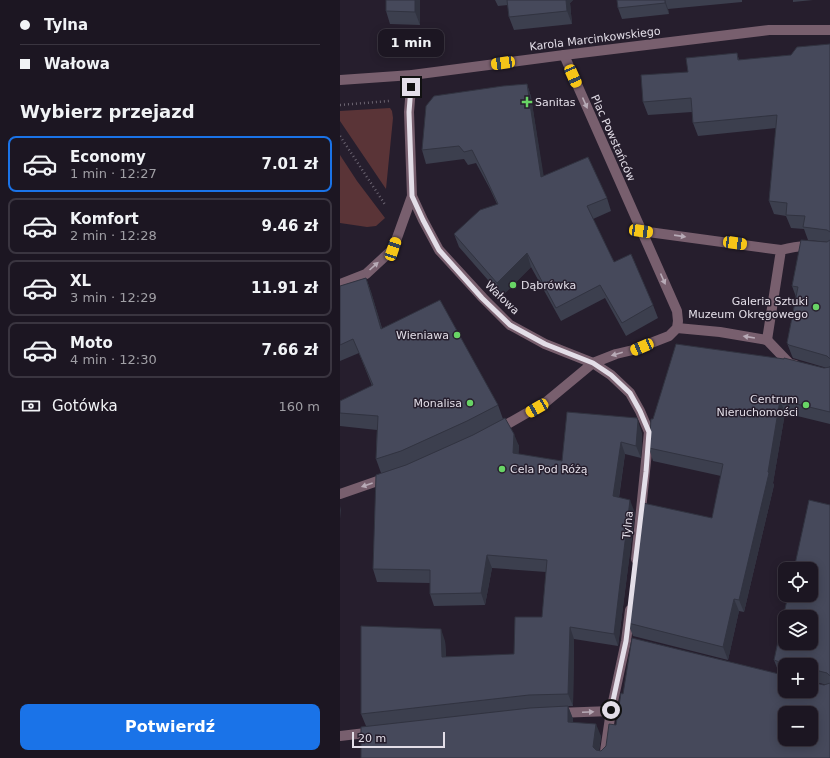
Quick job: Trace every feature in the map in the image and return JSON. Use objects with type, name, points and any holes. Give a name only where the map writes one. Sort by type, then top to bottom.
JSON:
[{"type":"street","name":"Karola Marcinkowskiego","points":[[340,80],[412,75],[769,30],[830,30]]},
{"type":"street","name":"Plac Powstańców","points":[[564,55],[677,311],[677,328]]},
{"type":"street","name":"Wałowa","points":[[340,284],[366,274],[393,249],[412,196],[409,112],[412,75]]},
{"type":"street","name":"Wałowa","points":[[412,196],[439,250],[482,298],[510,325],[545,344],[593,363],[611,375],[630,393]]},
{"type":"street","points":[[641,231],[781,250],[797,246],[812,246],[830,249]]},
{"type":"street","points":[[767,340],[781,250]]},
{"type":"street","points":[[487,435],[546,402],[593,363],[616,354],[633,350],[668,336],[677,328],[720,332],[767,340],[790,364],[803,367]]},
{"type":"street","name":"Tylna","points":[[630,393],[649,432],[635,570]]},
{"type":"street","points":[[340,494],[400,473]]},
{"type":"street","points":[[604,758],[611,710],[630,642],[631,602]]},
{"type":"street","points":[[549,713],[611,710]]},
{"type":"street","points":[[340,736],[385,730]]},
{"type":"path","points":[[340,105],[410,99]]},
{"type":"path","points":[[340,136],[387,207]]},
{"type":"shaded area","points":[[390,108],[393,118],[386,189],[340,121],[340,111]]},
{"type":"shaded area","points":[[340,155],[357,181],[385,218],[376,226],[367,227],[340,223]]},
{"type":"building","points":[[386,0],[415,0],[415,12],[386,11]]},
{"type":"building","points":[[507,0],[566,0],[567,11],[509,17]]},
{"type":"building","points":[[617,0],[665,0],[665,3],[618,8]]},
{"type":"building","points":[[830,44],[830,232],[827,230],[803,227],[805,216],[786,215],[787,203],[769,201],[777,115],[693,123],[691,98],[643,102],[641,75],[688,72],[686,58],[737,53],[738,60],[791,55],[797,47]]},
{"type":"building","points":[[527,84],[541,177],[588,157],[607,198],[587,206],[614,262],[631,254],[653,305],[622,323],[600,285],[556,308],[527,253],[497,283],[454,234],[480,210],[498,204],[472,150],[464,152],[459,146],[422,150],[426,106],[434,96]]},
{"type":"building","name":"Galeria Sztuki Muzeum Okręgowego","points":[[801,240],[827,242],[830,240],[830,359],[827,356],[789,345],[787,343],[798,287],[792,286]]},
{"type":"building","points":[[366,278],[381,329],[440,300],[498,405],[401,451],[376,459],[378,416],[340,413],[340,401],[373,385],[353,339],[340,345],[340,286]]},
{"type":"building","points":[[676,344],[784,358],[824,368],[830,367],[830,412],[780,400],[769,473],[739,600],[734,599],[723,647],[628,623],[643,503],[712,518],[723,464],[649,448],[651,419],[653,419]]},
{"type":"building","points":[[567,412],[637,418],[638,421],[636,446],[621,442],[613,496],[630,500],[614,634],[570,627],[568,694],[529,695],[361,714],[361,626],[441,629],[442,657],[514,654],[515,617],[542,617],[547,560],[487,555],[481,593],[430,594],[430,570],[373,569],[376,475],[406,465],[473,435],[505,418],[514,434],[513,453],[562,461]]},
{"type":"building","points":[[809,500],[830,505],[830,676],[827,673],[818,671],[818,658],[778,658],[778,661],[774,660],[778,641],[778,650],[818,650],[818,610],[785,610],[786,602],[818,602],[818,562],[796,562]]},
{"type":"building","points":[[632,638],[778,674],[778,698],[818,698],[818,684],[824,685],[830,683],[830,758],[361,758],[361,727],[530,708],[568,706],[568,722],[596,724],[593,747],[596,750],[601,751],[606,746],[609,724],[616,725],[621,693],[623,694]]},
{"type":"place","name":"Sanitas","points":[[527,102]]},
{"type":"place","name":"Dąbrówka","points":[[513,285]]},
{"type":"place","name":"Galeria Sztuki Muzeum Okręgowego","points":[[816,307]]},
{"type":"place","name":"Wieniawa","points":[[457,335]]},
{"type":"place","name":"Monalisa","points":[[470,403]]},
{"type":"place","name":"Centrum Nieruchomości","points":[[806,405]]},
{"type":"place","name":"Cela Pod Różą","points":[[502,469]]},
{"type":"route","points":[[411,87],[409,112],[412,196],[439,250],[482,298],[510,325],[545,344],[593,363],[611,375],[630,393],[649,432],[646,472],[626,641],[611,710]]}]
